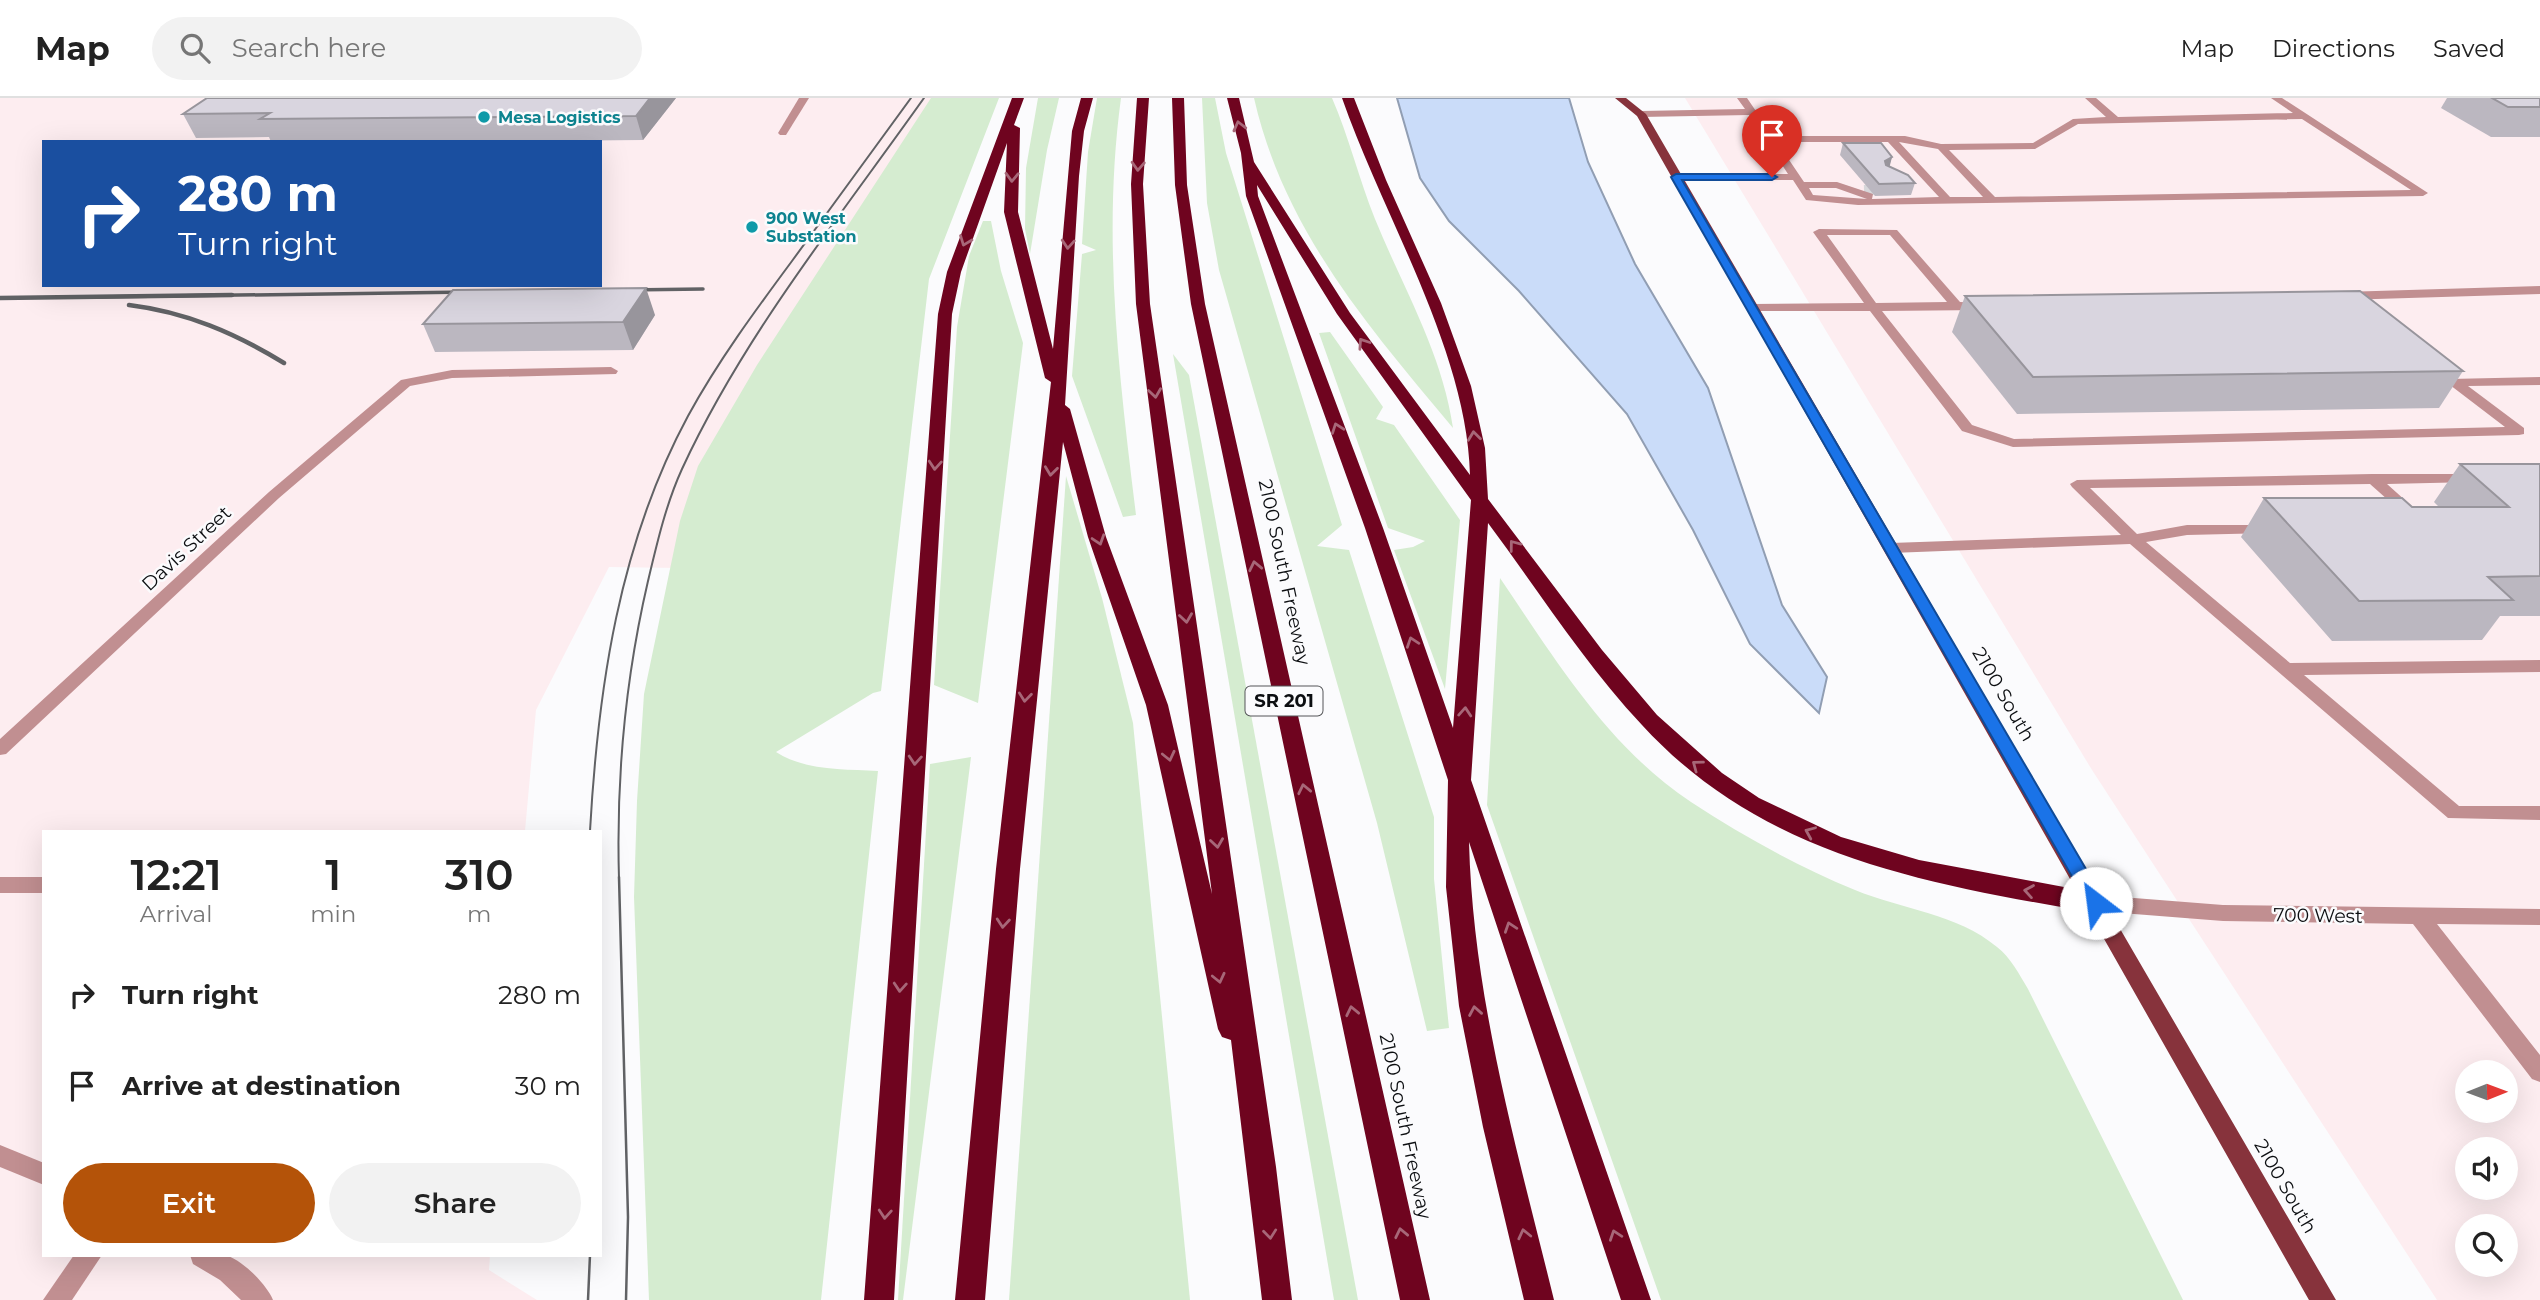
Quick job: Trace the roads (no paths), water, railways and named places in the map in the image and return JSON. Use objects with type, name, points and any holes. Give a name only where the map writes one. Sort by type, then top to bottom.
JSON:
[{"type":"highway","points":[[970,1300],[1009,856],[1055,434],[1077,131],[1087,98]]},
{"type":"highway","points":[[1143,98],[1137,184],[1143,304],[1262,1167],[1277,1300]]},
{"type":"highway","name":"2100 South Freeway","points":[[1178,98],[1181,185],[1198,304],[1415,1300]]},
{"type":"highway","points":[[1233,98],[1260,195],[1636,1300]]},
{"type":"highway","points":[[1348,98],[1370,162],[1454,359],[1474,430],[1479,485],[1478,548],[1457,831],[1458,886],[1465,953],[1481,1042],[1539,1300]]},
{"type":"highway","points":[[1016,103],[1011,212],[1014,225],[1097,537],[1157,705],[1262,1167]]},
{"type":"highway","points":[[879,1300],[945,314],[954,272],[1016,103]]},
{"type":"highway","points":[[1260,195],[1301,250],[1397,393],[1625,696],[1681,753],[1752,805],[1834,842],[1925,871],[2096,903]]},
{"type":"main road","name":"2100 South","points":[[1620,98],[1641,114],[2323,1300]]},
{"type":"main road","points":[[1641,114],[1646,98]]},
{"type":"street","points":[[783,133],[804,98]]},
{"type":"street","points":[[1742,98],[1811,198],[1857,202],[2423,193],[2276,98]]},
{"type":"street","points":[[2090,98],[2115,120]]},
{"type":"street","points":[[1641,114],[1750,112]]},
{"type":"street","points":[[1770,139],[1891,138],[1941,147],[2035,146],[2077,121],[2304,116]]},
{"type":"street","points":[[1891,138],[1948,201]]},
{"type":"street","points":[[1941,147],[1993,200]]},
{"type":"street","points":[[1676,177],[1861,186],[1837,185]]},
{"type":"street","points":[[1910,190],[1933,184]]},
{"type":"street","points":[[1957,306],[1893,232],[1819,232],[1873,307],[1967,428],[2013,443],[2519,431],[2455,383],[2540,382]]},
{"type":"street","points":[[2328,297],[2540,290]]},
{"type":"street","points":[[1752,308],[1996,305]]},
{"type":"street","name":"Davis Street","points":[[0,749],[274,495],[406,383],[452,374],[611,371]]},
{"type":"street","points":[[2372,478],[2424,525],[2396,525]]},
{"type":"street","points":[[2487,478],[2077,484],[2134,539],[2455,813],[2540,813]]},
{"type":"street","points":[[1891,548],[2134,539],[2187,530],[2284,527]]},
{"type":"street","points":[[2288,669],[2540,666]]},
{"type":"street","points":[[0,885],[42,885]]},
{"type":"street","name":"700 West","points":[[2096,903],[2223,913],[2540,917]]},
{"type":"street","points":[[2420,917],[2540,1072]]},
{"type":"street","points":[[0,1156],[42,1173]]},
{"type":"street","points":[[56,1300],[88,1257]]},
{"type":"street","points":[[205,1257],[229,1271],[260,1300]]},
{"type":"water","points":[[1397,98],[1569,98],[1588,162],[1635,264],[1708,388],[1782,605],[1827,677],[1819,713],[1750,644],[1693,530],[1627,414],[1519,291],[1449,221],[1420,178]]},
{"type":"tunnel","points":[[1864,190],[1894,189]]},
{"type":"tram line","points":[[590,830],[599,724],[616,618],[629,566],[664,465],[688,416],[724,356],[911,98]]},
{"type":"tram line","points":[[619,879],[621,766],[633,655],[662,524],[676,482],[707,420],[763,324],[924,98]]},
{"type":"tram line","points":[[619,877],[628,1217],[626,1300]]},
{"type":"tram line","points":[[588,1300],[590,1257]]},
{"type":"railway","points":[[626,290],[703,289]]},
{"type":"railway","points":[[96,297],[469,292]]},
{"type":"railway","points":[[0,298],[232,295]]},
{"type":"railway","points":[[129,305],[150,308],[210,325],[284,363]]},
{"type":"place","name":"Mesa Logistics","points":[[484,117]]},
{"type":"place","name":"900 West Substation","points":[[752,227]]}]
